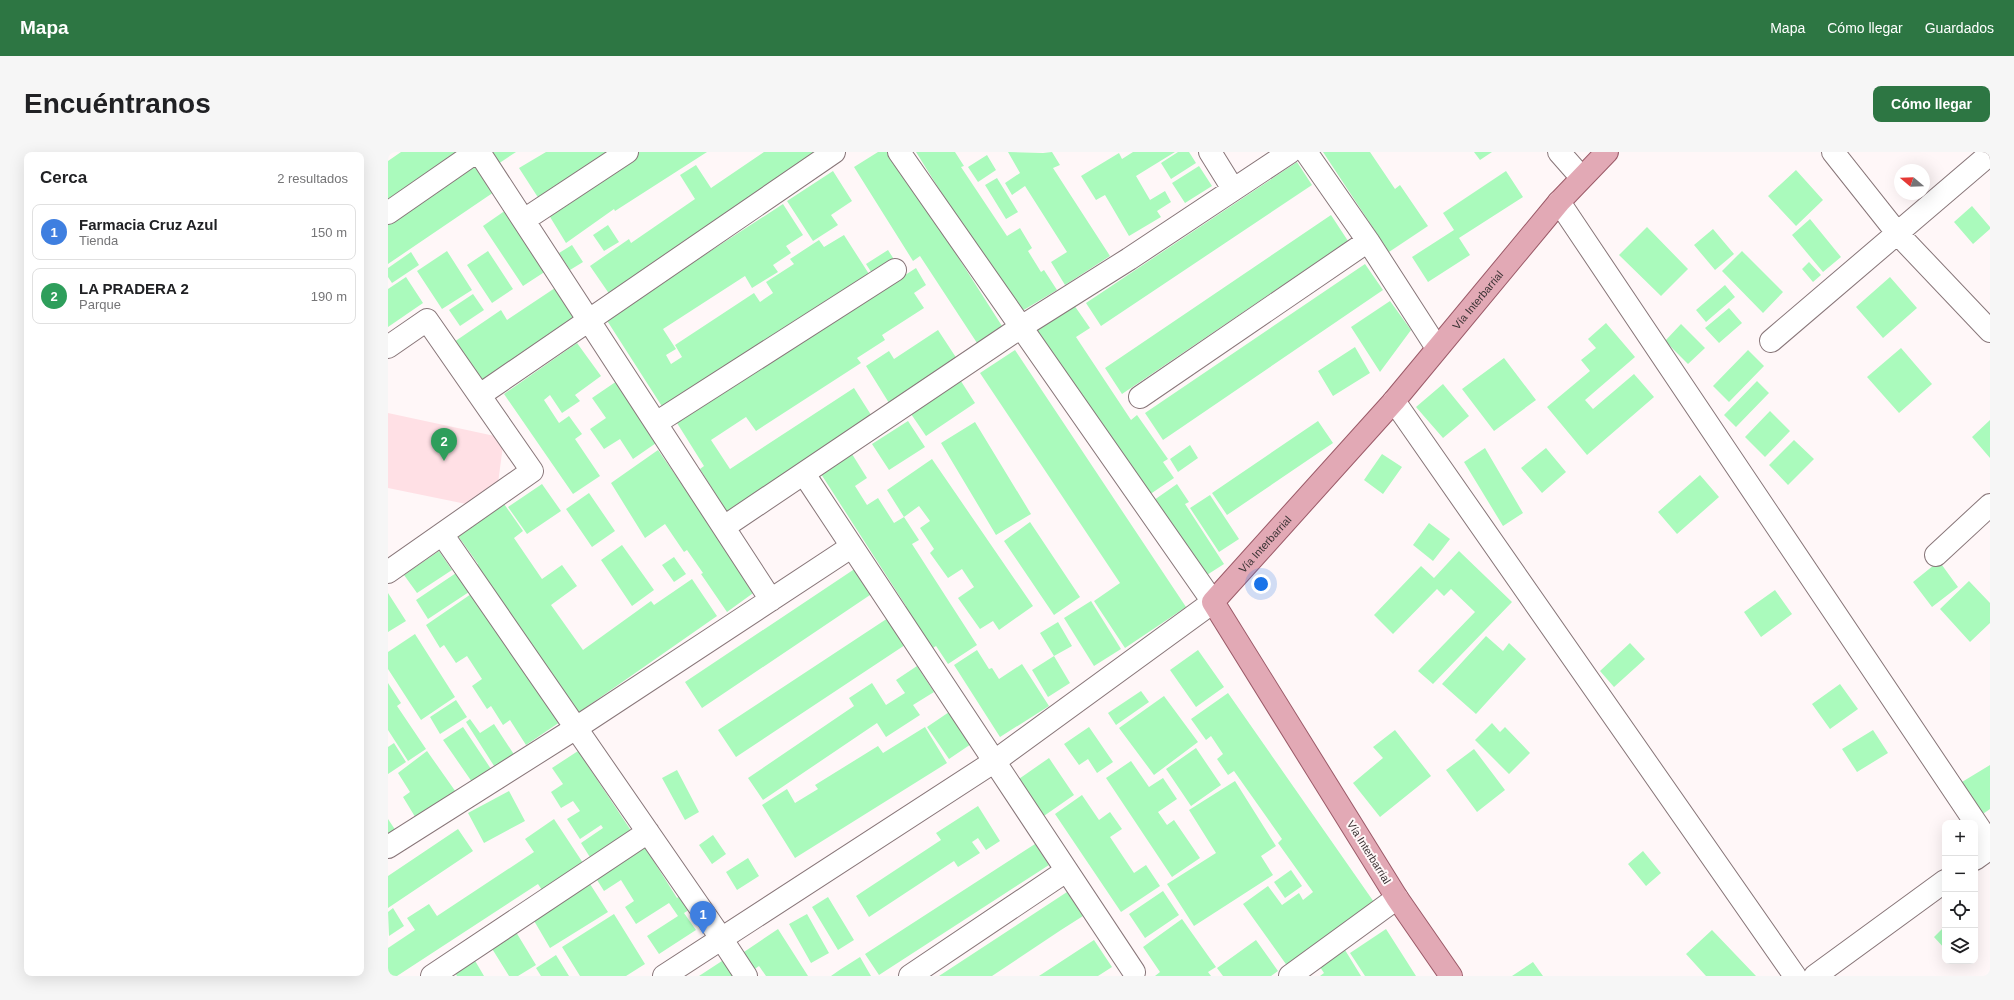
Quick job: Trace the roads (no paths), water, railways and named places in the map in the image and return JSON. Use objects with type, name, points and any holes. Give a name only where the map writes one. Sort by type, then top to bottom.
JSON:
[{"type":"main road","name":"Vía Interbarrial","points":[[1452,976],[1397,898],[1213,602],[1394,401],[1558,202],[1607,152]]},
{"type":"street","points":[[388,214],[476,152]]},
{"type":"street","points":[[479,152],[771,600]]},
{"type":"street","points":[[524,220],[627,152]]},
{"type":"street","points":[[480,395],[588,319],[834,152]]},
{"type":"street","points":[[664,976],[995,761],[1213,602],[1020,327],[900,152]]},
{"type":"street","points":[[1210,152],[1233,189]]},
{"type":"street","points":[[724,527],[1020,327],[1129,259],[1290,152]]},
{"type":"street","points":[[1306,152],[1368,241],[1437,348]]},
{"type":"street","points":[[1559,152],[1581,177]]},
{"type":"street","points":[[1832,152],[1898,234],[1990,331]]},
{"type":"street","points":[[1771,341],[1990,154]]},
{"type":"street","points":[[1558,202],[1990,844]]},
{"type":"street","points":[[1140,397],[1368,241]]},
{"type":"street","points":[[656,422],[895,270]]},
{"type":"street","points":[[388,347],[427,320],[532,470],[388,572]]},
{"type":"street","points":[[1394,401],[1795,976]]},
{"type":"street","points":[[804,474],[851,547],[995,761],[1132,975]]},
{"type":"street","points":[[1936,555],[1990,505]]},
{"type":"street","points":[[442,534],[746,976]]},
{"type":"street","points":[[388,847],[576,728],[851,547]]},
{"type":"street","points":[[432,976],[648,832]]},
{"type":"street","points":[[1978,857],[1990,848]]},
{"type":"street","points":[[910,976],[1066,871]]},
{"type":"street","points":[[1815,976],[1942,883]]},
{"type":"street","points":[[1290,976],[1397,898]]},
{"type":"place","name":"LA PRADERA 2","points":[[444,461]]},
{"type":"place","name":"Farmacia Cruz Azul","points":[[703,934]]}]
